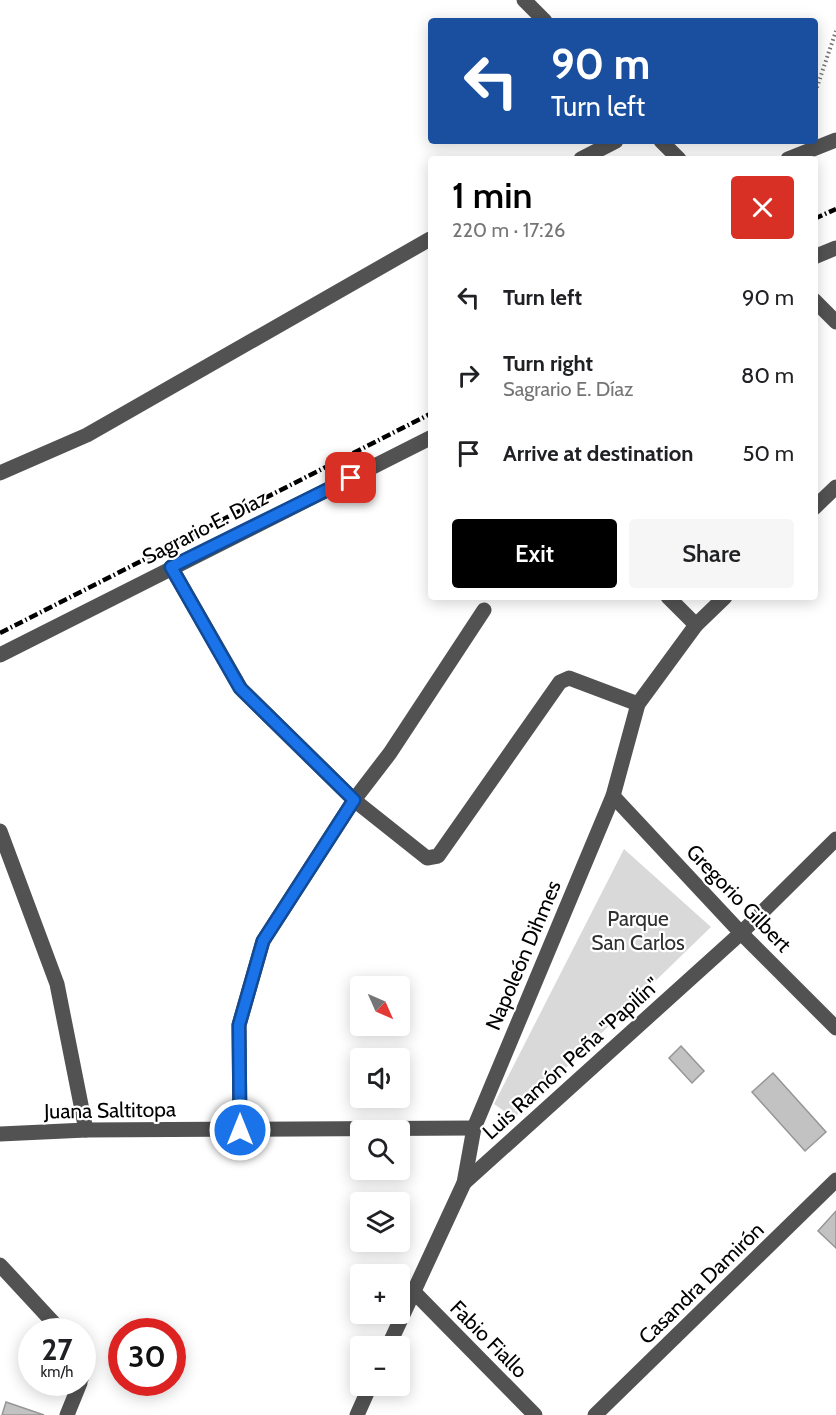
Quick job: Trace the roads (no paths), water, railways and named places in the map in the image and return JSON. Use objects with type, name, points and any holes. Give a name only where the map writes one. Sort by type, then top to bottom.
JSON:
[{"type":"street","points":[[524,0],[542,18]]},
{"type":"street","points":[[796,156],[836,140]]},
{"type":"street","points":[[586,156],[610,144]]},
{"type":"street","points":[[664,144],[676,156]]},
{"type":"street","points":[[0,473],[87,435],[428,240]]},
{"type":"street","points":[[818,255],[836,248]]},
{"type":"street","points":[[818,304],[836,322]]},
{"type":"street","name":"Sagrario E. Díaz","points":[[0,655],[428,439]]},
{"type":"street","points":[[818,504],[836,487]]},
{"type":"street","points":[[171,567],[240,688],[354,800],[427,858],[438,856],[560,682],[569,678],[638,704]]},
{"type":"street","points":[[671,600],[696,625]]},
{"type":"street","name":"Napoleón Dihmes","points":[[393,1336],[464,1183],[474,1128],[613,796],[638,704],[696,625],[722,600]]},
{"type":"street","points":[[240,1130],[239,1025],[263,941],[354,800],[390,753],[484,610]]},
{"type":"street","name":"Gregorio Gilbert","points":[[613,796],[741,933],[836,1028]]},
{"type":"street","points":[[0,831],[57,984],[86,1130]]},
{"type":"street","name":"Luis Ramón Peña \"Papilín\"","points":[[464,1183],[741,933],[836,839]]},
{"type":"street","name":"Juana Saltitopa","points":[[0,1134],[86,1130],[474,1128]]},
{"type":"street","name":"Casandra Damirón","points":[[595,1415],[836,1180]]},
{"type":"street","points":[[0,1265],[49,1318]]},
{"type":"street","name":"Fabio Fiallo","points":[[414,1292],[535,1415]]},
{"type":"street","points":[[67,1415],[75,1396]]},
{"type":"street","points":[[357,1415],[366,1396]]},
{"type":"railway","points":[[818,217],[836,209]]},
{"type":"railway","points":[[0,633],[428,415]]},
{"type":"park label","name":"Parque San Carlos","points":[[638,930]]}]
